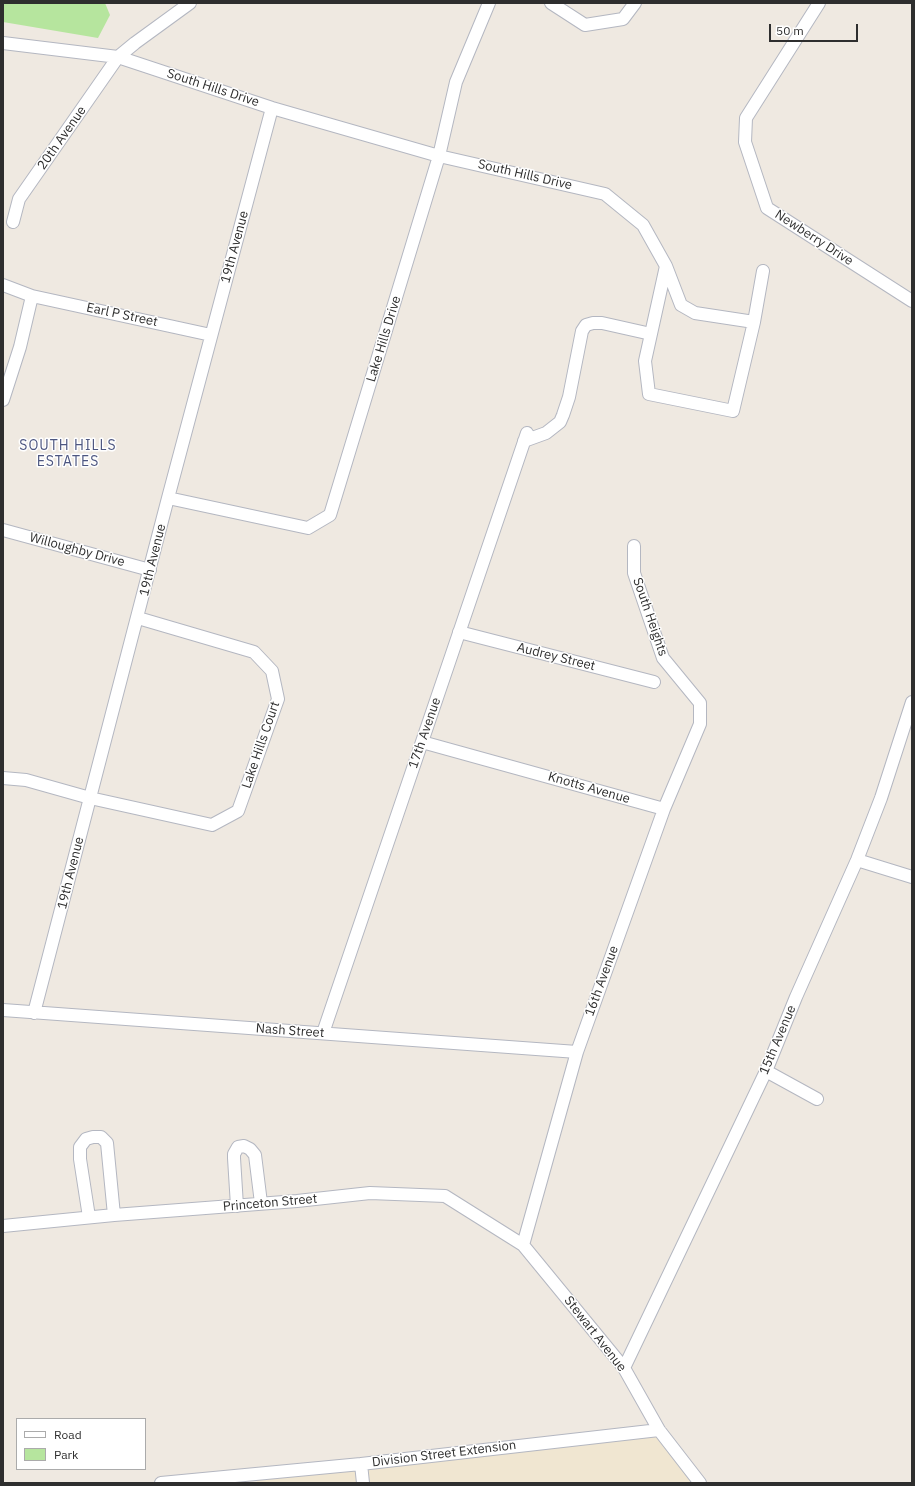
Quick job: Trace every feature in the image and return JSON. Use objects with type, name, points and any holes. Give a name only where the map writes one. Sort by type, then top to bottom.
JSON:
[{"type":"street","name":"20th Avenue","points":[[13,222],[19,199],[118,57],[190,3]]},
{"type":"street","name":"Lake Hills Drive","points":[[168,498],[308,528],[330,515],[439,156],[456,82],[489,3]]},
{"type":"street","points":[[551,3],[585,25],[622,19],[635,3]]},
{"type":"street","name":"Newberry Drive","points":[[819,3],[746,118],[745,142],[767,208],[912,301]]},
{"type":"street","name":"South Hills Drive","points":[[3,43],[118,57],[272,108],[439,156],[605,194],[643,225],[666,266],[681,305],[695,313],[754,322]]},
{"type":"street","name":"19th Avenue","points":[[34,1013],[168,498],[272,108]]},
{"type":"street","points":[[666,266],[645,361],[649,394],[733,412],[754,322],[763,271]]},
{"type":"street","points":[[3,284],[32,296],[20,347],[3,400]]},
{"type":"street","name":"Earl P Street","points":[[32,296],[212,335]]},
{"type":"street","name":"17th Avenue","points":[[323,1033],[525,437],[546,433],[560,422],[564,415],[582,332],[586,325],[602,323],[651,334]]},
{"type":"street","name":"Willoughby Drive","points":[[3,530],[150,570]]},
{"type":"street","name":"South Heights","points":[[634,546],[634,573],[663,658],[700,703],[700,724]]},
{"type":"street","name":"Lake Hills Court","points":[[3,778],[26,780],[90,798],[212,825],[238,811],[278,699],[272,671],[254,652],[138,618]]},
{"type":"street","name":"Audrey Street","points":[[459,632],[654,682]]},
{"type":"street","name":"15th Avenue","points":[[624,1368],[766,1071],[796,997],[857,860],[881,798],[912,702]]},
{"type":"street","name":"16th Avenue","points":[[523,1245],[577,1052],[664,809],[700,724]]},
{"type":"street","name":"Knotts Avenue","points":[[422,742],[664,809]]},
{"type":"street","points":[[857,860],[912,877]]},
{"type":"street","name":"Nash Street","points":[[3,1010],[577,1052]]},
{"type":"street","points":[[766,1071],[817,1099]]},
{"type":"street","points":[[89,1218],[80,1159],[80,1147],[86,1139],[93,1137],[101,1137],[107,1143],[114,1215]]},
{"type":"street","points":[[237,1206],[234,1154],[238,1147],[244,1146],[250,1148],[255,1155],[260,1203]]},
{"type":"street","name":"Princeton Street","points":[[3,1226],[370,1193],[446,1196],[523,1245]]},
{"type":"street","name":"Stewart Avenue","points":[[523,1245],[624,1368],[659,1430]]},
{"type":"street","points":[[659,1430],[700,1483]]},
{"type":"street","name":"Division Street Extension","points":[[161,1483],[361,1464],[659,1430]]},
{"type":"street","points":[[361,1464],[363,1483]]},
{"type":"shaded area","points":[[659,1430],[700,1483],[257,1483],[257,1474]]},
{"type":"green space","points":[[3,3],[105,3],[110,15],[98,38],[3,22]]},
{"type":"district","name":"SOUTH HILLS ESTATES","points":[[68,454]]}]
